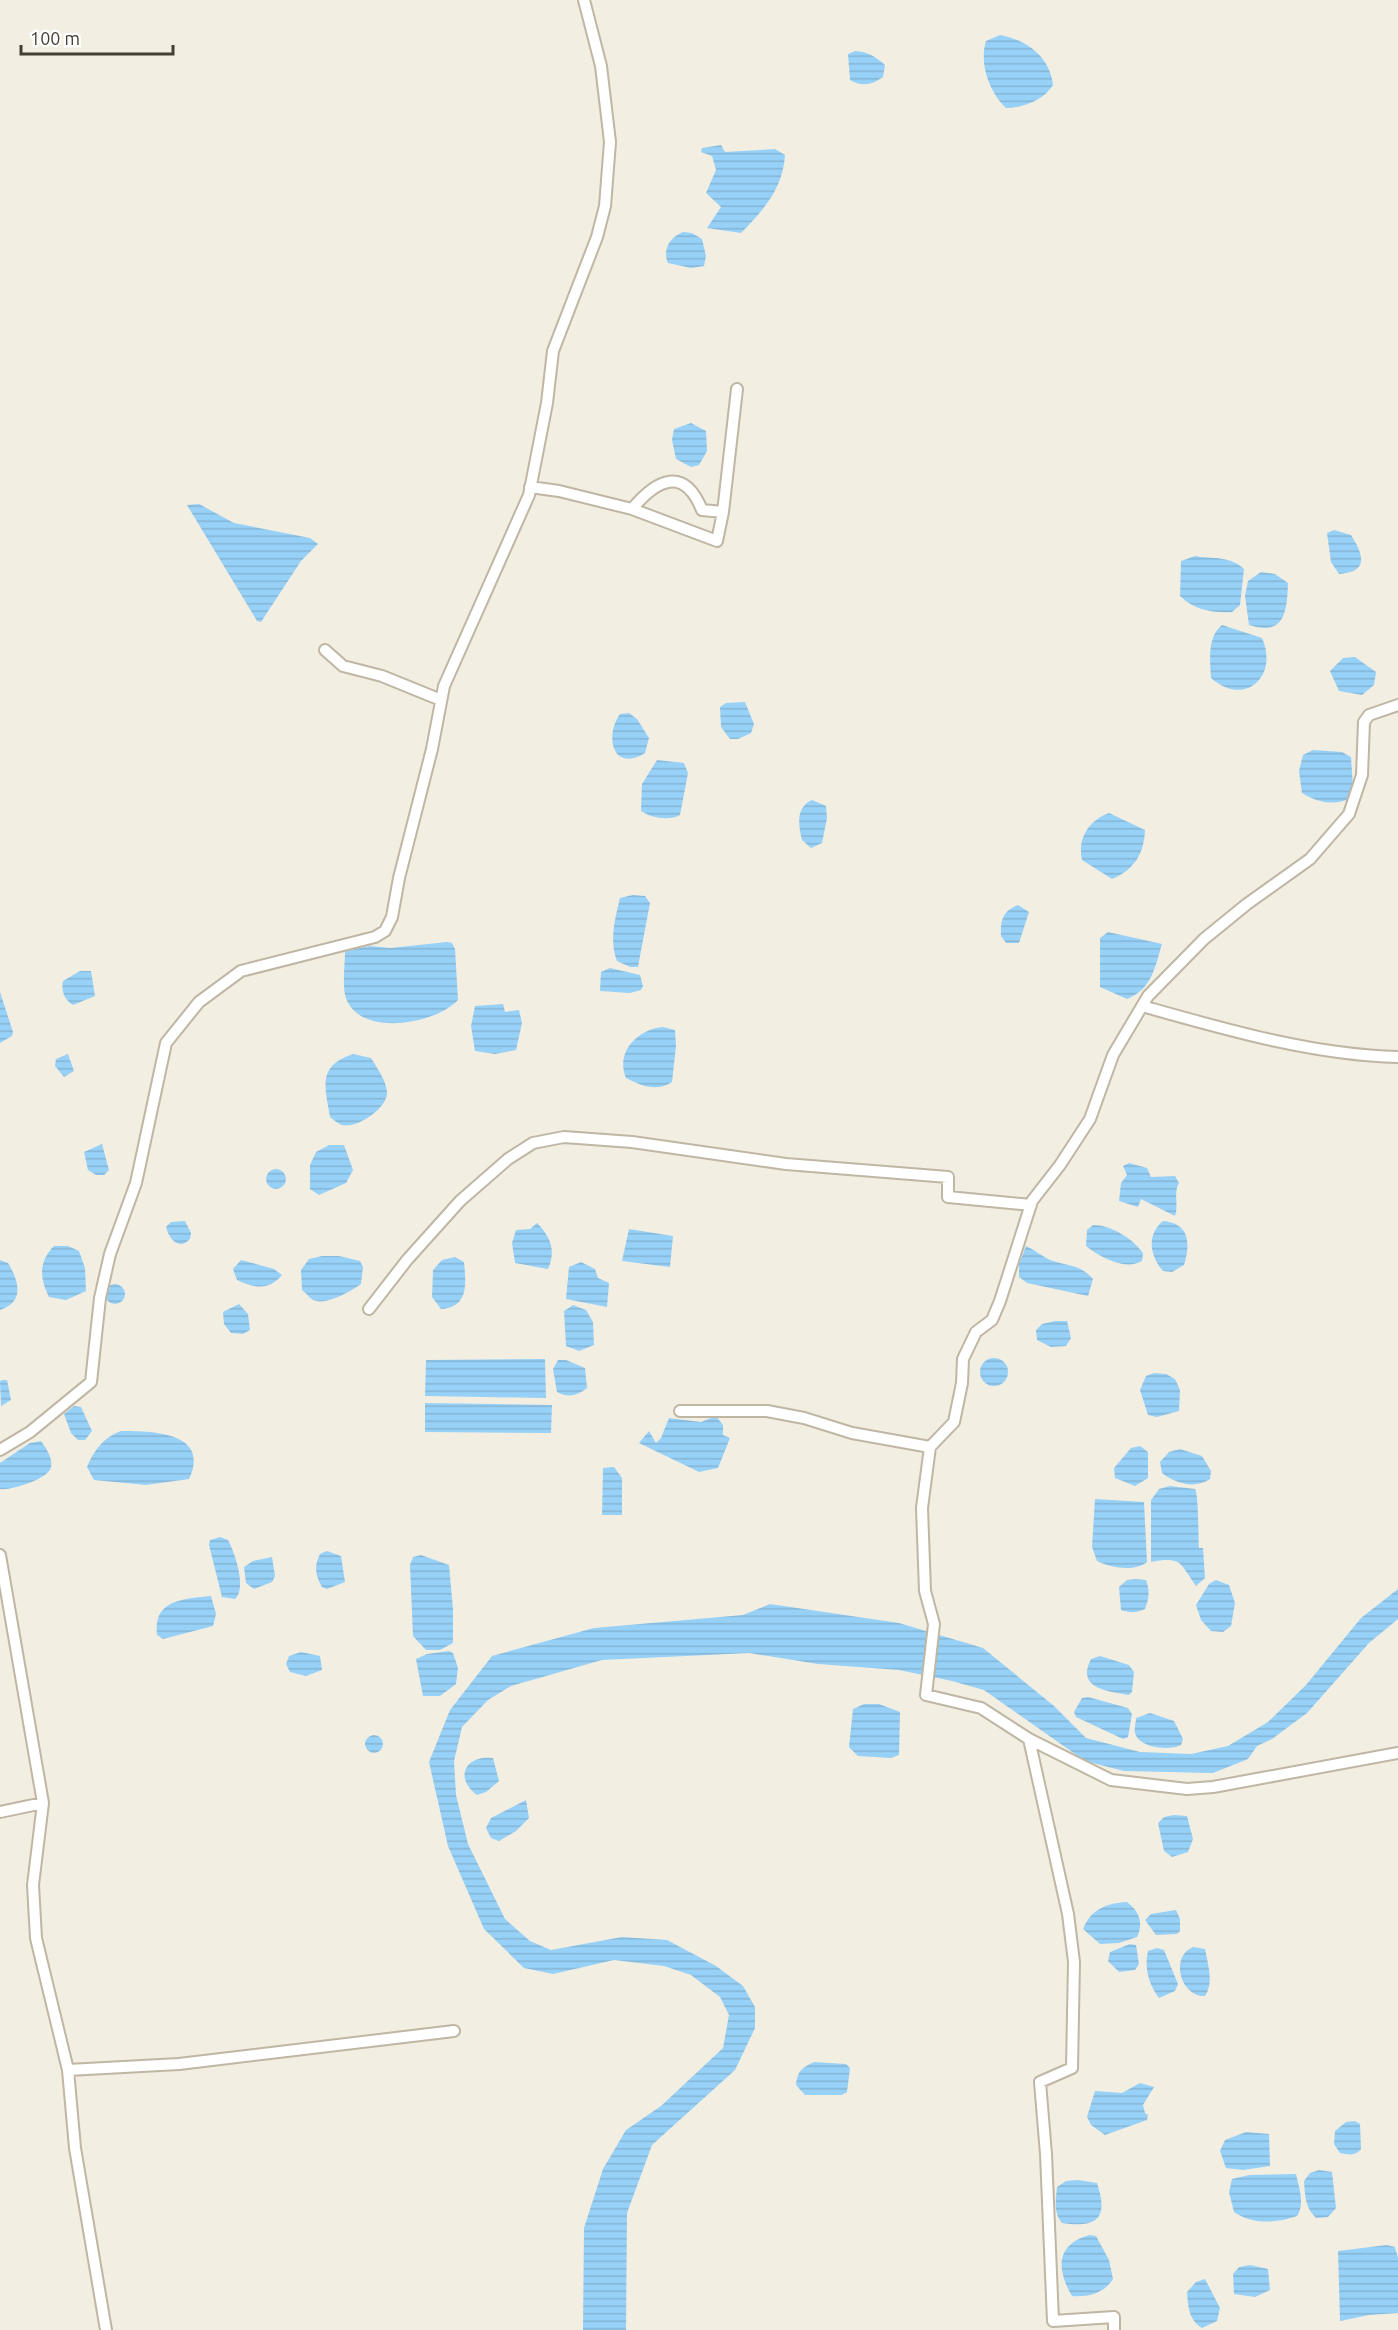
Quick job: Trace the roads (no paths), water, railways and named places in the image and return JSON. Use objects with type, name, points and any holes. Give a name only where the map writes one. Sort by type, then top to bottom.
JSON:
[{"type":"street","points":[[0,1450],[30,1432],[91,1382],[100,1298],[110,1254],[136,1183],[166,1043],[199,1002],[241,971],[375,937],[386,931],[392,917],[444,686],[530,487],[547,403],[553,351],[597,237],[605,206],[610,142],[601,66],[584,0]]},
{"type":"street","points":[[530,487],[560,490],[632,509],[717,541],[723,513],[737,389]]},
{"type":"street","points":[[632,509],[652,487],[663,481],[686,485],[695,493],[702,510],[723,513]]},
{"type":"street","points":[[325,650],[343,666],[382,676],[441,700]]},
{"type":"street","points":[[1398,705],[1369,715],[1364,722],[1362,775],[1349,814],[1310,860],[1247,904],[1204,939],[1142,1005],[1113,1055],[1090,1119],[1031,1205],[992,1320],[976,1332],[963,1359],[962,1383],[954,1422],[930,1447],[922,1508],[925,1591],[934,1624],[926,1695],[981,1708],[1029,1739],[1111,1780],[1187,1789],[1213,1787],[1398,1753]]},
{"type":"street","points":[[1142,1005],[1282,1041],[1366,1056],[1398,1057]]},
{"type":"street","points":[[369,1309],[407,1260],[468,1194],[508,1159],[533,1143],[564,1137],[632,1142],[786,1164],[948,1177],[948,1197],[1031,1205]]},
{"type":"street","points":[[680,1411],[767,1411],[804,1418],[852,1433],[930,1447]]},
{"type":"street","points":[[0,1555],[43,1803],[33,1885],[36,1938],[68,2070],[75,2148],[103,2328]]},
{"type":"street","points":[[1029,1739],[1068,1914],[1074,1962],[1072,2068],[1040,2082],[1046,2154],[1053,2321],[1114,2317],[1114,2330]]},
{"type":"street","points":[[0,1812],[43,1803]]},
{"type":"street","points":[[68,2070],[179,2064],[454,2031]]},
{"type":"water","points":[[1000,35],[1019,41],[1036,51],[1047,66],[1053,85],[1039,99],[1019,107],[1006,108],[990,86],[985,68],[984,50],[986,41]]},
{"type":"water","points":[[855,51],[871,55],[885,65],[883,77],[867,84],[859,84],[850,80],[848,54]]},
{"type":"water","points":[[721,145],[725,152],[775,149],[785,155],[781,178],[771,198],[741,233],[707,228],[721,207],[706,193],[716,170],[712,156],[701,152],[702,148]]},
{"type":"water","points":[[683,232],[692,233],[702,239],[706,256],[704,266],[691,268],[668,263],[666,253],[668,245],[674,237]]},
{"type":"water","points":[[691,423],[706,431],[707,451],[699,465],[691,467],[676,459],[672,440],[674,429]]},
{"type":"water","points":[[199,504],[234,523],[310,538],[318,544],[301,561],[261,622],[257,621],[187,505]]},
{"type":"water","points":[[1334,530],[1351,535],[1359,549],[1361,561],[1356,570],[1339,574],[1331,562],[1327,533]]},
{"type":"water","points":[[1195,556],[1228,560],[1244,569],[1240,605],[1232,612],[1204,610],[1191,605],[1180,596],[1181,561]]},
{"type":"water","points":[[1261,572],[1275,574],[1288,583],[1287,603],[1282,619],[1270,627],[1261,628],[1249,625],[1245,596],[1248,581]]},
{"type":"water","points":[[1222,625],[1262,638],[1266,652],[1266,664],[1256,684],[1247,689],[1236,690],[1211,678],[1212,642]]},
{"type":"water","points":[[1355,657],[1376,672],[1374,685],[1362,695],[1339,691],[1330,671],[1343,658]]},
{"type":"water","points":[[745,702],[754,724],[751,733],[738,739],[730,739],[721,727],[720,707],[726,703]]},
{"type":"water","points":[[629,713],[637,719],[649,738],[645,753],[625,759],[614,750],[612,742],[615,723],[620,714]]},
{"type":"water","points":[[1313,750],[1342,752],[1351,757],[1353,788],[1349,799],[1325,802],[1302,793],[1299,771],[1303,755]]},
{"type":"water","points":[[657,760],[684,763],[688,773],[680,815],[676,817],[660,818],[641,811],[642,784]]},
{"type":"water","points":[[812,800],[826,806],[827,818],[822,843],[811,848],[802,840],[799,822],[803,807]]},
{"type":"water","points":[[1109,813],[1145,830],[1143,847],[1132,866],[1112,879],[1082,860],[1081,852],[1083,838],[1090,825]]},
{"type":"water","points":[[633,895],[645,896],[650,903],[638,967],[630,967],[617,961],[613,946],[620,898]]},
{"type":"water","points":[[1018,905],[1029,912],[1019,943],[1006,943],[1001,936],[1002,921],[1009,910]]},
{"type":"water","points":[[1108,932],[1162,944],[1147,983],[1135,995],[1127,999],[1100,987],[1100,938]]},
{"type":"water","points":[[452,943],[455,949],[458,1000],[433,1015],[399,1023],[382,1023],[366,1019],[354,1011],[345,994],[345,951],[370,946],[390,948]]},
{"type":"water","points":[[610,968],[640,975],[643,986],[641,990],[630,993],[600,991],[601,972]]},
{"type":"water","points":[[80,971],[91,971],[95,996],[73,1005],[64,994],[63,981]]},
{"type":"water","points":[[0,992],[13,1032],[12,1036],[0,1043]]},
{"type":"water","points":[[503,1004],[505,1012],[519,1010],[522,1023],[516,1050],[495,1054],[475,1051],[471,1026],[475,1006]]},
{"type":"water","points":[[663,1027],[675,1030],[676,1046],[672,1082],[661,1087],[649,1087],[626,1078],[623,1068],[624,1059],[631,1044],[645,1032]]},
{"type":"water","points":[[68,1054],[74,1071],[64,1077],[55,1066],[56,1059]]},
{"type":"water","points":[[353,1054],[371,1058],[383,1079],[387,1092],[386,1098],[377,1111],[356,1124],[342,1125],[330,1117],[326,1096],[326,1078],[334,1065]]},
{"type":"water","points":[[102,1144],[109,1170],[104,1175],[96,1175],[88,1170],[84,1152]]},
{"type":"water","points":[[329,1145],[344,1145],[353,1170],[346,1183],[319,1195],[310,1189],[310,1165],[316,1152]]},
{"type":"water","points":[[1129,1163],[1147,1168],[1151,1177],[1175,1176],[1179,1183],[1176,1191],[1175,1216],[1141,1199],[1138,1207],[1119,1201],[1121,1183],[1127,1175],[1123,1166]]},
{"type":"water","points":[[276,1169],[283,1172],[286,1179],[283,1186],[276,1189],[269,1186],[266,1179],[269,1172]]},
{"type":"water","points":[[185,1221],[191,1233],[190,1239],[178,1244],[169,1236],[166,1227],[171,1222]]},
{"type":"water","points":[[1163,1221],[1178,1226],[1186,1236],[1187,1249],[1184,1265],[1172,1272],[1163,1271],[1153,1252],[1152,1239]]},
{"type":"water","points":[[537,1223],[551,1244],[552,1256],[548,1269],[515,1263],[512,1243],[516,1230],[530,1229]]},
{"type":"water","points":[[1093,1225],[1107,1227],[1127,1238],[1143,1253],[1142,1261],[1135,1264],[1121,1264],[1105,1258],[1086,1246],[1087,1230]]},
{"type":"water","points":[[629,1229],[673,1236],[670,1267],[622,1261]]},
{"type":"water","points":[[54,1246],[68,1246],[79,1251],[85,1268],[86,1291],[66,1300],[49,1297],[43,1283],[43,1264]]},
{"type":"water","points":[[1026,1246],[1050,1260],[1088,1274],[1093,1279],[1088,1296],[1027,1283],[1019,1277],[1019,1264]]},
{"type":"water","points":[[339,1256],[360,1261],[363,1267],[361,1284],[345,1294],[325,1301],[313,1300],[302,1290],[301,1270],[309,1259]]},
{"type":"water","points":[[455,1257],[464,1262],[464,1293],[457,1304],[441,1309],[432,1297],[433,1270],[442,1260]]},
{"type":"water","points":[[0,1260],[8,1263],[18,1290],[13,1302],[0,1310]]},
{"type":"water","points":[[241,1260],[274,1269],[282,1275],[267,1286],[243,1283],[237,1280],[233,1269]]},
{"type":"water","points":[[581,1262],[595,1269],[598,1278],[609,1283],[607,1307],[566,1299],[569,1267]]},
{"type":"water","points":[[115,1284],[122,1287],[125,1294],[122,1301],[115,1304],[108,1301],[105,1294],[108,1287]]},
{"type":"water","points":[[239,1304],[248,1314],[250,1330],[243,1334],[231,1333],[224,1324],[223,1312]]},
{"type":"water","points":[[573,1305],[586,1310],[593,1322],[594,1345],[579,1351],[566,1346],[564,1311]]},
{"type":"water","points":[[1067,1321],[1071,1338],[1066,1346],[1051,1347],[1037,1340],[1036,1330],[1042,1324]]},
{"type":"water","points":[[994,1358],[1004,1362],[1008,1372],[1004,1382],[994,1386],[984,1382],[980,1372],[984,1362]]},
{"type":"water","points":[[545,1359],[546,1398],[425,1396],[426,1360]]},
{"type":"water","points":[[558,1360],[566,1360],[585,1368],[587,1388],[572,1395],[557,1392],[553,1369]]},
{"type":"water","points":[[1154,1373],[1166,1374],[1175,1379],[1180,1390],[1179,1411],[1157,1417],[1148,1415],[1140,1390],[1146,1376]]},
{"type":"water","points":[[7,1380],[11,1400],[1,1406],[0,1381]]},
{"type":"water","points":[[425,1403],[552,1405],[551,1433],[425,1432]]},
{"type":"water","points":[[74,1406],[81,1407],[92,1431],[85,1440],[78,1440],[71,1433],[64,1414]]},
{"type":"water","points":[[716,1416],[723,1425],[723,1435],[730,1438],[718,1468],[699,1472],[639,1443],[649,1431],[656,1443],[661,1438],[669,1418],[701,1422]]},
{"type":"water","points":[[121,1431],[162,1434],[175,1437],[185,1443],[192,1452],[194,1463],[189,1479],[146,1485],[94,1480],[87,1467],[93,1455],[100,1445]]},
{"type":"water","points":[[41,1441],[51,1460],[49,1471],[37,1480],[12,1488],[0,1489],[0,1463],[30,1443]]},
{"type":"water","points":[[1140,1446],[1148,1452],[1148,1478],[1135,1486],[1115,1478],[1114,1468],[1131,1448]]},
{"type":"water","points":[[1180,1449],[1202,1456],[1211,1471],[1210,1479],[1198,1484],[1186,1484],[1162,1473],[1160,1462],[1169,1452]]},
{"type":"water","points":[[614,1467],[622,1478],[622,1515],[602,1515],[603,1468]]},
{"type":"water","points":[[1170,1486],[1195,1489],[1199,1548],[1203,1548],[1205,1578],[1196,1586],[1183,1567],[1175,1561],[1151,1562],[1151,1500],[1159,1489]]},
{"type":"water","points":[[1095,1499],[1144,1502],[1147,1562],[1136,1567],[1123,1568],[1097,1561],[1092,1547]]},
{"type":"water","points":[[220,1537],[228,1540],[239,1570],[240,1587],[235,1599],[222,1597],[209,1545],[210,1540]]},
{"type":"water","points":[[327,1551],[341,1556],[345,1582],[327,1589],[322,1587],[316,1570],[320,1554]]},
{"type":"water","points":[[421,1555],[449,1565],[453,1643],[440,1650],[426,1650],[413,1636],[410,1565],[413,1557]]},
{"type":"water","points":[[272,1557],[275,1576],[272,1582],[254,1589],[246,1583],[244,1567],[253,1561]]},
{"type":"water","points":[[1127,1580],[1146,1580],[1148,1594],[1145,1609],[1133,1612],[1121,1610],[1119,1587]]},
{"type":"water","points":[[1216,1580],[1229,1585],[1235,1603],[1231,1626],[1223,1632],[1211,1631],[1201,1620],[1196,1605],[1209,1584]]},
{"type":"water","points":[[1398,1589],[1398,1619],[1369,1643],[1307,1713],[1272,1739],[1257,1746],[1248,1759],[1213,1773],[1124,1771],[1085,1761],[984,1690],[952,1681],[899,1670],[818,1664],[749,1653],[602,1660],[511,1686],[488,1700],[462,1727],[454,1761],[456,1795],[468,1844],[505,1919],[530,1941],[551,1950],[622,1937],[667,1940],[716,1966],[743,1986],[755,2007],[755,2028],[735,2070],[652,2145],[627,2213],[626,2330],[583,2330],[584,2228],[603,2169],[626,2130],[661,2106],[723,2048],[729,2015],[720,1997],[691,1975],[664,1966],[614,1960],[553,1974],[524,1968],[484,1929],[448,1846],[429,1762],[450,1710],[492,1656],[594,1628],[743,1615],[770,1604],[899,1623],[983,1648],[1054,1706],[1086,1738],[1140,1752],[1191,1754],[1228,1746],[1268,1722],[1306,1685],[1361,1618]]},
{"type":"water","points":[[211,1596],[216,1614],[213,1626],[163,1639],[157,1635],[157,1623],[165,1608],[180,1600]]},
{"type":"water","points":[[449,1651],[453,1653],[458,1668],[456,1684],[440,1696],[423,1696],[416,1659],[427,1654]]},
{"type":"water","points":[[301,1652],[320,1656],[322,1670],[306,1676],[290,1672],[286,1664],[289,1656]]},
{"type":"water","points":[[1100,1656],[1129,1665],[1134,1672],[1132,1692],[1129,1695],[1111,1692],[1090,1682],[1087,1669],[1091,1659]]},
{"type":"water","points":[[1088,1697],[1128,1708],[1132,1714],[1128,1737],[1123,1739],[1076,1717],[1074,1712],[1082,1698]]},
{"type":"water","points":[[864,1704],[879,1704],[900,1712],[899,1755],[891,1758],[858,1756],[849,1747],[853,1709]]},
{"type":"water","points":[[1150,1713],[1174,1721],[1183,1739],[1181,1745],[1169,1748],[1155,1747],[1138,1738],[1135,1731],[1136,1718]]},
{"type":"water","points":[[374,1735],[380,1738],[383,1744],[380,1750],[374,1753],[368,1750],[365,1744],[368,1738]]},
{"type":"water","points":[[493,1758],[499,1781],[486,1792],[477,1795],[466,1782],[466,1769],[475,1760]]},
{"type":"water","points":[[526,1800],[529,1818],[516,1831],[499,1841],[491,1838],[486,1828],[491,1818]]},
{"type":"water","points":[[1187,1816],[1193,1839],[1188,1852],[1172,1857],[1164,1851],[1158,1823],[1164,1817]]},
{"type":"water","points":[[1127,1902],[1135,1909],[1139,1918],[1140,1927],[1137,1937],[1119,1943],[1100,1944],[1083,1929],[1090,1916],[1100,1908]]},
{"type":"water","points":[[1176,1910],[1180,1919],[1180,1931],[1177,1934],[1156,1935],[1145,1920],[1151,1914]]},
{"type":"water","points":[[1130,1944],[1136,1945],[1139,1964],[1135,1970],[1119,1972],[1108,1961],[1110,1952]]},
{"type":"water","points":[[1193,1947],[1205,1949],[1210,1979],[1205,1996],[1197,1995],[1190,1990],[1184,1984],[1181,1976],[1181,1959]]},
{"type":"water","points":[[1157,1948],[1164,1950],[1178,1984],[1175,1991],[1159,1998],[1152,1987],[1147,1970],[1148,1951]]},
{"type":"water","points":[[814,2062],[846,2064],[850,2068],[847,2092],[842,2095],[805,2095],[796,2085],[799,2073]]},
{"type":"water","points":[[1140,2083],[1154,2087],[1143,2105],[1148,2115],[1147,2120],[1105,2135],[1091,2125],[1087,2117],[1095,2091],[1122,2093]]},
{"type":"water","points":[[1355,2121],[1360,2124],[1361,2149],[1352,2154],[1340,2153],[1334,2144],[1335,2131],[1346,2122]]},
{"type":"water","points":[[1246,2132],[1269,2134],[1270,2166],[1243,2170],[1226,2168],[1220,2151],[1225,2140]]},
{"type":"water","points":[[1319,2170],[1332,2172],[1336,2208],[1328,2217],[1316,2218],[1308,2206],[1304,2181],[1310,2173]]},
{"type":"water","points":[[1296,2174],[1301,2201],[1297,2216],[1281,2220],[1257,2221],[1234,2212],[1229,2192],[1232,2179],[1249,2175]]},
{"type":"water","points":[[1066,2181],[1097,2183],[1102,2205],[1100,2213],[1092,2222],[1062,2223],[1056,2210],[1057,2187]]},
{"type":"water","points":[[1090,2235],[1096,2236],[1109,2260],[1113,2279],[1100,2291],[1084,2296],[1072,2296],[1063,2276],[1062,2259],[1065,2251],[1071,2245]]},
{"type":"water","points":[[1387,2245],[1395,2247],[1398,2258],[1398,2313],[1369,2315],[1340,2321],[1338,2251]]},
{"type":"water","points":[[1250,2265],[1268,2269],[1270,2290],[1255,2297],[1234,2294],[1233,2274],[1239,2267]]},
{"type":"water","points":[[1205,2279],[1220,2308],[1217,2321],[1202,2328],[1192,2317],[1187,2292],[1196,2282]]}]
